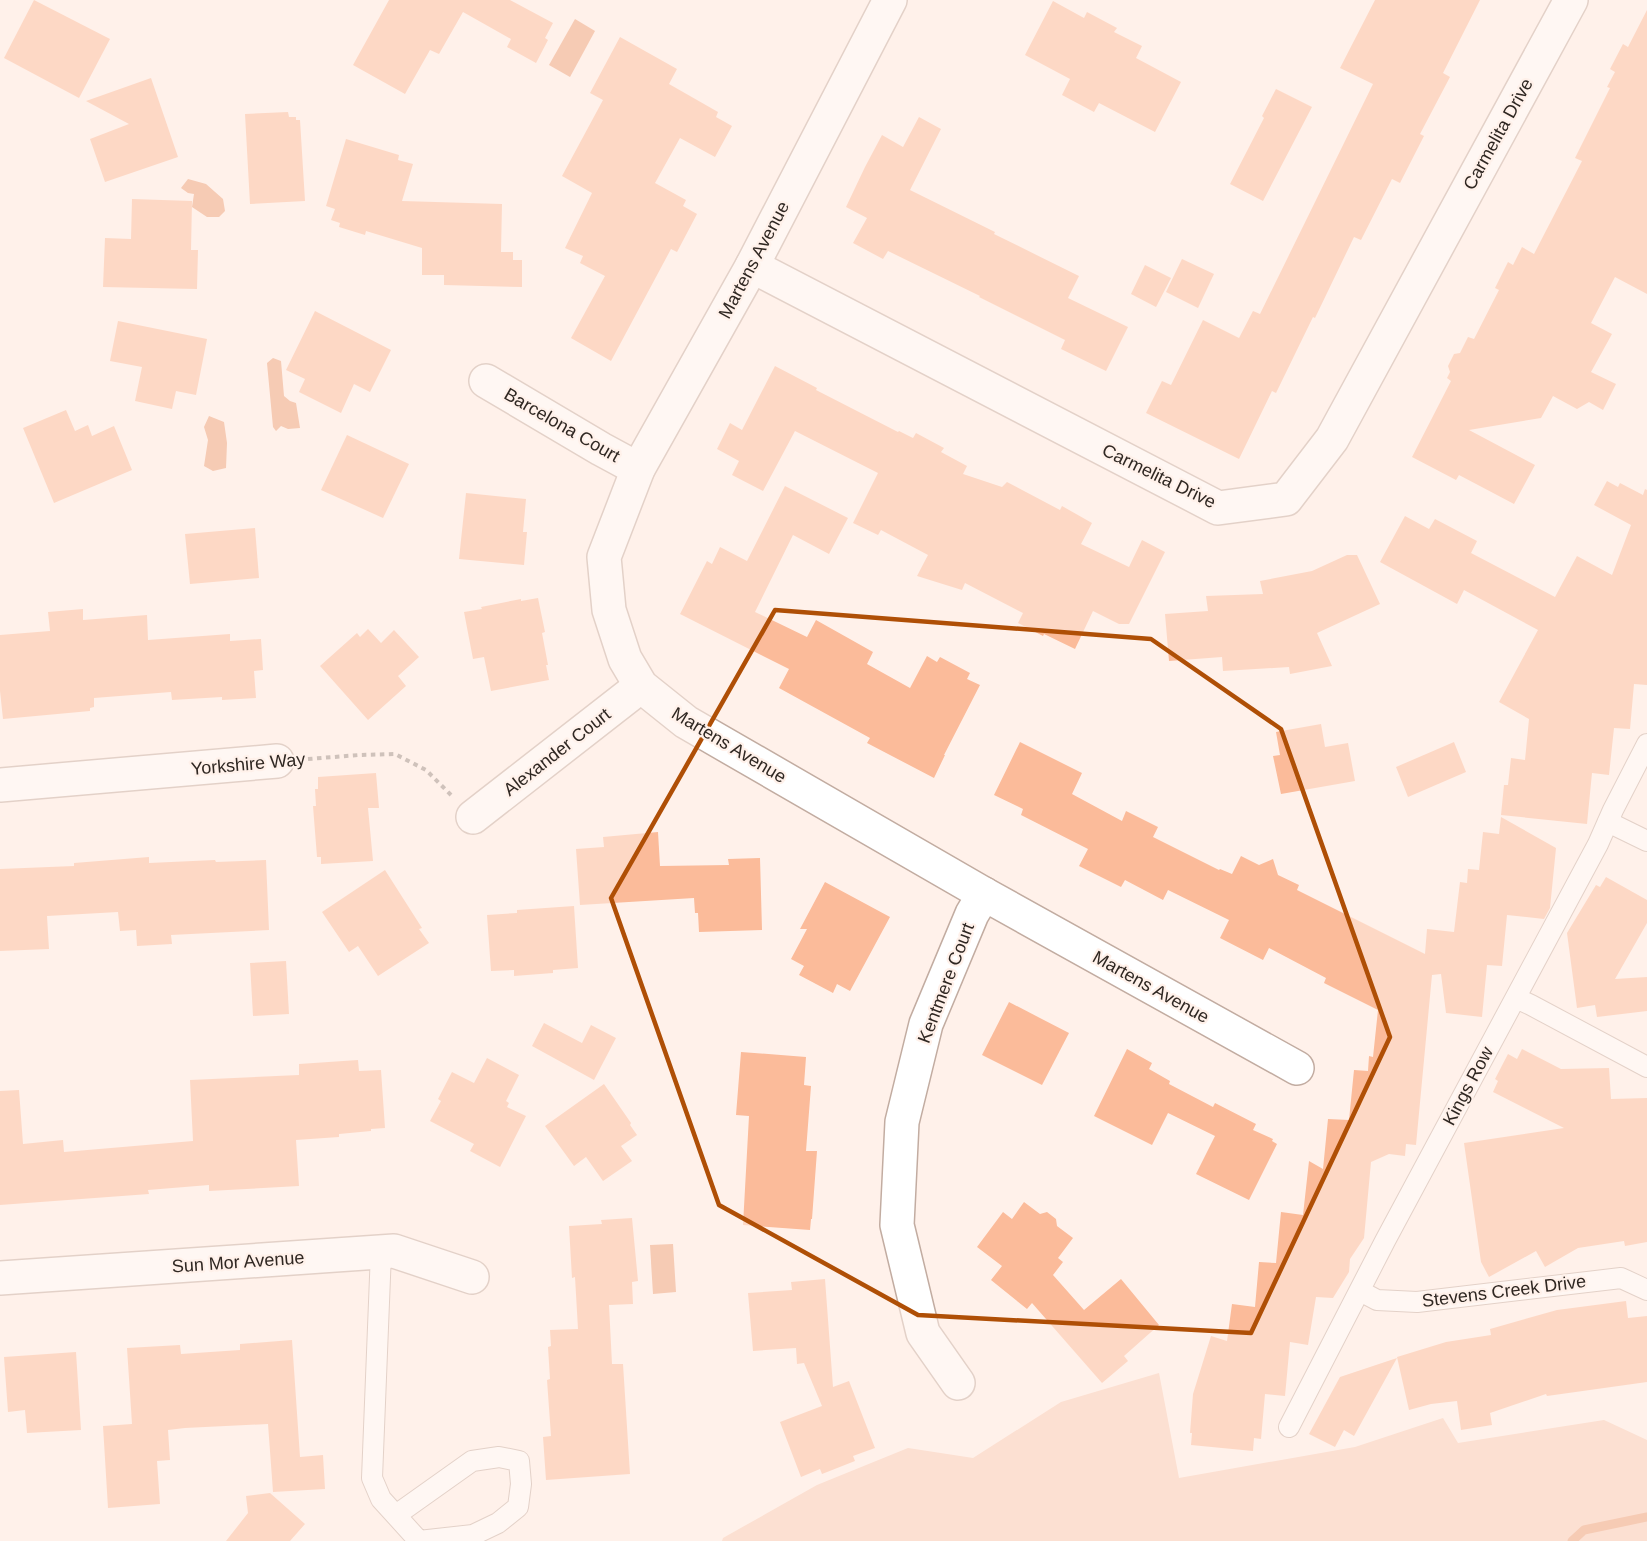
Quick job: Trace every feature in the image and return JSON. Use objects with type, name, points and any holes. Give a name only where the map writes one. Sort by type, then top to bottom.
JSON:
[{"type":"street","name":"Martens Avenue","points":[[890,0],[752,266],[638,469],[604,557],[609,610],[625,659],[641,686],[686,722],[984,894],[1297,1068]]},
{"type":"street","name":"Carmelita Drive","points":[[752,266],[1218,508],[1286,499],[1332,439],[1571,0]]},
{"type":"street","name":"Barcelona Court","points":[[486,381],[638,469]]},
{"type":"street","name":"Alexander Court","points":[[473,817],[641,686]]},
{"type":"street","name":"Yorkshire Way","points":[[0,785],[277,761]]},
{"type":"street","name":"Kentmere Court","points":[[958,1383],[923,1333],[897,1225],[902,1122],[926,1024],[972,914],[984,894]]},
{"type":"street","name":"Sun Mor Avenue","points":[[0,1278],[393,1251],[472,1277]]},
{"type":"lane","name":"Kings Row","points":[[1289,1427],[1391,1230],[1516,998],[1647,744]]},
{"type":"lane","points":[[1608,822],[1647,841]]},
{"type":"lane","points":[[1516,998],[1647,1066]]},
{"type":"lane","points":[[381,1252],[372,1478],[381,1499],[420,1541],[473,1535],[498,1523],[518,1507],[521,1484],[519,1461],[499,1457],[472,1461],[396,1515]]},
{"type":"lane","name":"Stevens Creek Drive","points":[[1360,1291],[1377,1300],[1417,1302],[1621,1278],[1647,1290]]},
{"type":"path","name":"Yorkshire Way","points":[[277,761],[395,754],[426,770],[473,817]]},
{"type":"highlighted area","points":[[775,610],[1151,639],[1281,729],[1390,1037],[1251,1333],[918,1315],[719,1205],[611,898]]},
{"type":"shaded area","points":[[575,19],[595,31],[570,77],[549,65]]},
{"type":"shaded area","points":[[188,179],[206,184],[223,199],[225,211],[219,217],[207,217],[192,207],[194,194],[181,188]]},
{"type":"shaded area","points":[[273,358],[281,361],[284,396],[296,403],[300,428],[288,429],[281,426],[276,431],[273,427],[267,363]]},
{"type":"shaded area","points":[[209,416],[224,422],[227,443],[226,468],[213,471],[204,466],[208,440],[204,427]]},
{"type":"shaded area","points":[[673,1244],[676,1292],[653,1294],[650,1245]]},
{"type":"shaded area","points":[[1159,1373],[1179,1478],[1355,1447],[1443,1418],[1458,1443],[1604,1420],[1647,1440],[1647,1541],[722,1541],[723,1538],[817,1485],[908,1448],[973,1458],[1061,1402]]},
{"type":"building","points":[[34,0],[110,39],[79,98],[4,58]]},
{"type":"building","points":[[389,0],[510,0],[553,23],[545,38],[548,40],[536,63],[507,47],[511,39],[463,12],[439,54],[430,50],[405,94],[353,65]]},
{"type":"building","points":[[1375,0],[1480,0],[1443,73],[1450,77],[1420,134],[1424,136],[1400,183],[1392,179],[1361,240],[1354,237],[1315,318],[1313,317],[1276,393],[1272,391],[1239,459],[1146,413],[1162,381],[1171,385],[1203,320],[1239,338],[1253,311],[1260,314],[1373,84],[1340,68]]},
{"type":"building","points":[[1053,1],[1084,18],[1087,12],[1117,28],[1114,32],[1142,46],[1136,58],[1181,82],[1155,132],[1099,103],[1094,112],[1062,95],[1070,79],[1025,55]]},
{"type":"building","points":[[1647,10],[1647,294],[1615,277],[1591,323],[1612,334],[1591,372],[1616,384],[1603,410],[1589,402],[1577,409],[1553,396],[1541,418],[1469,430],[1535,465],[1514,504],[1459,475],[1456,480],[1412,457],[1451,381],[1447,378],[1450,372],[1448,366],[1454,354],[1460,353],[1468,337],[1474,339],[1499,290],[1495,288],[1508,262],[1513,265],[1522,247],[1534,254],[1582,161],[1575,158],[1610,88],[1607,87],[1615,72],[1610,69],[1623,44],[1628,47]]},
{"type":"building","points":[[620,37],[677,69],[669,84],[718,112],[716,117],[732,126],[715,157],[680,138],[655,183],[686,200],[683,206],[697,214],[677,252],[671,249],[611,361],[571,338],[605,276],[580,263],[583,256],[565,248],[592,193],[562,176],[603,100],[590,93]]},
{"type":"building","points":[[151,78],[178,157],[105,182],[90,139],[129,124],[86,101]]},
{"type":"building","points":[[1276,89],[1312,107],[1263,201],[1230,184],[1264,118],[1262,116]]},
{"type":"building","points":[[288,112],[289,117],[296,117],[296,120],[300,120],[305,201],[250,204],[245,114]]},
{"type":"building","points":[[919,117],[941,129],[910,190],[1079,276],[1068,298],[1128,327],[1106,371],[1061,349],[1065,340],[980,296],[888,251],[883,259],[853,243],[867,218],[846,207],[865,167],[882,135],[903,147]]},
{"type":"building","points":[[346,139],[399,155],[398,160],[413,164],[402,201],[502,204],[501,252],[513,252],[513,260],[522,260],[522,287],[444,285],[444,275],[422,275],[422,248],[366,231],[365,235],[339,227],[340,223],[331,220],[335,209],[326,206]]},
{"type":"building","points":[[132,199],[192,201],[191,250],[198,250],[197,289],[103,287],[105,238],[131,239]]},
{"type":"building","points":[[1182,259],[1214,274],[1198,308],[1166,292]]},
{"type":"building","points":[[1145,265],[1171,278],[1156,307],[1131,294]]},
{"type":"building","points":[[315,311],[391,350],[370,392],[354,384],[341,413],[299,392],[305,379],[286,370]]},
{"type":"building","points":[[118,321],[207,339],[196,395],[176,391],[172,409],[135,401],[142,367],[110,361]]},
{"type":"building","points":[[775,366],[898,432],[913,438],[916,433],[944,448],[941,452],[967,466],[963,474],[1002,487],[1007,482],[1060,510],[1062,506],[1092,523],[1081,544],[1129,567],[1142,540],[1165,552],[1129,624],[1119,624],[1093,611],[1075,649],[1018,623],[1023,613],[965,583],[962,590],[917,576],[928,555],[881,530],[878,535],[853,523],[878,473],[795,431],[763,491],[732,475],[739,461],[717,449],[730,423],[742,430]]},
{"type":"building","points":[[66,410],[75,431],[88,425],[92,436],[114,426],[132,470],[54,503],[23,428]]},
{"type":"building","points":[[347,435],[409,464],[383,518],[321,490]]},
{"type":"building","points":[[1607,481],[1618,487],[1620,483],[1643,495],[1645,489],[1647,490],[1647,685],[1634,684],[1630,729],[1614,728],[1609,775],[1592,773],[1587,824],[1501,815],[1504,785],[1508,785],[1511,758],[1525,760],[1529,719],[1499,702],[1538,630],[1464,590],[1457,604],[1380,562],[1405,516],[1429,529],[1435,519],[1477,541],[1471,553],[1555,597],[1577,556],[1612,575],[1631,525],[1594,505]]},
{"type":"building","points":[[785,486],[848,518],[829,554],[793,535],[755,612],[807,637],[816,620],[873,652],[867,664],[910,688],[927,656],[937,662],[940,657],[970,673],[967,679],[980,685],[934,778],[867,743],[870,738],[779,688],[789,669],[680,614],[707,561],[712,564],[720,547],[747,561]]},
{"type":"building","points":[[466,493],[526,499],[523,532],[527,532],[524,565],[459,559]]},
{"type":"building","points":[[255,528],[259,578],[190,584],[185,534]]},
{"type":"building","points":[[1347,555],[1357,555],[1380,604],[1317,633],[1332,666],[1290,674],[1289,667],[1223,671],[1222,657],[1169,661],[1165,614],[1208,611],[1206,596],[1263,594],[1260,581],[1312,571]]},
{"type":"building","points":[[538,598],[545,632],[542,633],[549,680],[491,691],[484,657],[473,659],[464,612],[521,599],[521,601]]},
{"type":"building","points":[[83,609],[83,620],[147,615],[148,640],[230,634],[230,641],[261,639],[263,670],[254,671],[256,698],[222,700],[222,697],[172,700],[171,692],[94,698],[94,707],[90,708],[90,711],[3,719],[0,691],[0,635],[50,631],[48,612]]},
{"type":"building","points":[[368,629],[381,643],[394,630],[419,657],[398,676],[406,686],[368,720],[320,666],[357,633],[360,637]]},
{"type":"building","points":[[1321,724],[1325,747],[1348,743],[1355,781],[1281,794],[1273,756],[1280,755],[1276,732]]},
{"type":"building","points":[[1020,742],[1082,773],[1072,794],[1122,821],[1126,811],[1158,827],[1153,837],[1219,870],[1232,874],[1241,856],[1259,865],[1273,859],[1278,875],[1299,885],[1297,890],[1425,954],[1427,929],[1454,932],[1460,882],[1467,883],[1468,869],[1479,870],[1483,832],[1499,834],[1501,817],[1556,848],[1550,908],[1544,919],[1507,915],[1502,966],[1487,965],[1482,1017],[1446,1013],[1441,974],[1432,975],[1416,1145],[1406,1144],[1405,1156],[1389,1154],[1371,1162],[1364,1238],[1350,1259],[1349,1272],[1333,1298],[1316,1297],[1308,1345],[1290,1342],[1285,1396],[1265,1394],[1261,1439],[1254,1438],[1253,1451],[1191,1445],[1193,1394],[1211,1336],[1227,1341],[1232,1304],[1255,1307],[1259,1262],[1276,1263],[1281,1212],[1303,1215],[1309,1161],[1323,1169],[1328,1119],[1349,1120],[1354,1070],[1368,1071],[1369,1056],[1373,1057],[1378,1010],[1324,983],[1326,978],[1269,948],[1263,960],[1220,938],[1229,920],[1168,890],[1163,900],[1125,880],[1121,887],[1079,866],[1088,849],[1021,815],[1023,809],[994,795]]},
{"type":"building","points":[[1454,742],[1466,772],[1408,797],[1396,767]]},
{"type":"building","points":[[376,773],[379,808],[368,808],[373,861],[321,864],[321,857],[317,857],[313,806],[316,806],[315,789],[318,789],[318,777]]},
{"type":"building","points":[[658,832],[660,866],[729,865],[728,859],[760,858],[762,930],[699,932],[694,898],[580,905],[576,849],[604,847],[603,837]]},
{"type":"building","points":[[149,857],[149,863],[266,860],[269,930],[171,935],[172,944],[137,946],[136,930],[120,931],[118,912],[47,916],[49,949],[0,951],[0,869],[74,866],[74,863]]},
{"type":"building","points":[[385,870],[429,943],[378,976],[358,946],[349,952],[322,912]]},
{"type":"building","points":[[1606,877],[1647,900],[1647,923],[1615,979],[1647,977],[1647,1011],[1597,1017],[1595,1005],[1577,1008],[1567,933],[1596,885],[1600,887]]},
{"type":"building","points":[[825,882],[890,917],[850,991],[837,984],[833,993],[799,975],[804,966],[791,959],[807,929],[800,929]]},
{"type":"building","points":[[574,906],[578,968],[553,970],[553,973],[514,976],[514,970],[491,971],[487,915],[517,913],[517,910]]},
{"type":"building","points":[[286,961],[289,1014],[253,1016],[250,963]]},
{"type":"building","points":[[1009,1002],[1069,1033],[1042,1085],[982,1055]]},
{"type":"building","points":[[544,1023],[582,1043],[591,1025],[616,1038],[594,1080],[532,1046]]},
{"type":"building","points":[[1127,1049],[1152,1063],[1149,1069],[1170,1081],[1169,1084],[1213,1107],[1215,1103],[1256,1124],[1253,1130],[1273,1139],[1272,1141],[1277,1144],[1249,1200],[1196,1174],[1215,1136],[1168,1113],[1152,1145],[1094,1116]]},
{"type":"building","points":[[1522,1049],[1561,1069],[1609,1068],[1611,1099],[1647,1098],[1647,1242],[1625,1246],[1624,1241],[1578,1248],[1545,1267],[1536,1251],[1489,1277],[1481,1262],[1464,1143],[1564,1128],[1493,1092],[1498,1081],[1495,1079],[1508,1054],[1517,1059]]},
{"type":"building","points":[[741,1052],[806,1057],[804,1085],[811,1086],[806,1151],[817,1151],[810,1230],[743,1225],[749,1116],[736,1115]]},
{"type":"building","points":[[487,1058],[519,1075],[506,1101],[509,1103],[507,1107],[526,1116],[500,1167],[470,1151],[474,1144],[430,1121],[441,1101],[438,1099],[452,1072],[474,1083]]},
{"type":"building","points":[[358,1060],[359,1071],[381,1070],[385,1128],[339,1134],[339,1137],[296,1140],[299,1186],[209,1191],[209,1185],[148,1190],[149,1194],[0,1205],[0,1091],[19,1090],[23,1144],[63,1140],[64,1152],[193,1141],[190,1080],[299,1075],[299,1064]]},
{"type":"building","points":[[604,1084],[637,1135],[621,1146],[632,1161],[603,1181],[586,1157],[574,1166],[545,1126]]},
{"type":"building","points":[[1024,1202],[1040,1214],[1047,1212],[1056,1219],[1057,1226],[1073,1238],[1058,1258],[1063,1262],[1053,1275],[1084,1310],[1121,1279],[1159,1325],[1124,1356],[1128,1361],[1102,1383],[1032,1303],[1027,1309],[991,1280],[1002,1266],[977,1247],[1003,1212],[1012,1219]]},
{"type":"building","points":[[632,1218],[638,1281],[632,1282],[633,1304],[609,1305],[612,1364],[623,1364],[630,1474],[546,1480],[543,1437],[551,1436],[547,1380],[550,1379],[548,1347],[551,1346],[550,1330],[578,1329],[569,1226],[602,1224],[601,1220]]},
{"type":"building","points":[[825,1279],[833,1387],[849,1381],[875,1448],[853,1456],[855,1461],[822,1474],[820,1469],[801,1477],[780,1422],[822,1406],[804,1363],[797,1364],[796,1348],[753,1351],[748,1293],[792,1290],[791,1282]]},
{"type":"building","points":[[1626,1301],[1628,1318],[1647,1316],[1647,1382],[1547,1396],[1546,1394],[1490,1413],[1492,1425],[1461,1430],[1457,1401],[1431,1404],[1409,1410],[1397,1357],[1446,1342],[1491,1335],[1490,1329],[1557,1310]]},
{"type":"building","points":[[292,1340],[300,1457],[323,1455],[325,1489],[273,1492],[268,1424],[185,1428],[168,1430],[170,1460],[157,1461],[160,1504],[108,1508],[103,1426],[132,1424],[127,1348],[180,1345],[181,1354],[240,1350],[240,1344]]},
{"type":"building","points":[[76,1352],[81,1430],[27,1433],[25,1410],[8,1412],[4,1357]]},
{"type":"building","points":[[1397,1358],[1354,1436],[1344,1430],[1335,1447],[1309,1434],[1340,1377]]},
{"type":"building","points":[[270,1493],[305,1524],[290,1541],[226,1541],[248,1513],[246,1496]]},
{"type":"waterway","points":[[1572,1541],[1584,1530],[1647,1517]]}]
